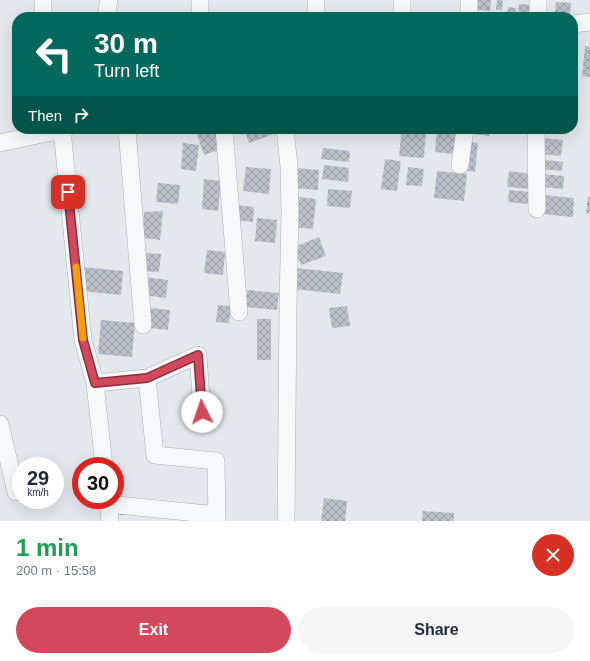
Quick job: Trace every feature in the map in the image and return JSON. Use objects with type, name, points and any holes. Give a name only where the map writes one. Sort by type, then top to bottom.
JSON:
[{"type":"street","points":[[43,0],[43,12]]},
{"type":"street","points":[[107,12],[109,0]]},
{"type":"street","points":[[200,0],[200,12]]},
{"type":"street","points":[[316,0],[316,12]]},
{"type":"street","points":[[402,0],[402,12]]},
{"type":"street","points":[[469,0],[469,12]]},
{"type":"street","points":[[538,0],[538,12]]},
{"type":"street","points":[[578,23],[590,22]]},
{"type":"street","points":[[0,143],[38,134]]},
{"type":"street","points":[[56,134],[83,340],[95,383],[103,457]]},
{"type":"street","points":[[127,134],[143,324]]},
{"type":"street","points":[[224,134],[239,312]]},
{"type":"street","points":[[286,134],[289,166],[290,213],[286,521]]},
{"type":"street","points":[[460,165],[464,134]]},
{"type":"street","points":[[536,134],[536,209]]},
{"type":"street","points":[[95,383],[147,378],[198,355],[202,412]]},
{"type":"street","points":[[124,504],[217,518],[216,461],[155,455],[147,378]]},
{"type":"street","points":[[0,424],[12,475]]},
{"type":"street","points":[[109,509],[110,521]]},
{"type":"building","points":[[473,0],[491,0],[490,11],[472,9]]},
{"type":"building","points":[[497,0],[503,0],[502,10],[496,10]]},
{"type":"building","points":[[556,2],[571,3],[570,12],[555,12]]},
{"type":"building","points":[[519,4],[531,5],[530,12],[518,12]]},
{"type":"building","points":[[508,7],[516,8],[516,12],[508,12]]},
{"type":"building","points":[[585,46],[590,47],[590,77],[582,76]]},
{"type":"building","points":[[197,134],[218,134],[223,149],[204,155]]},
{"type":"building","points":[[246,134],[274,134],[249,143]]},
{"type":"building","points":[[401,134],[426,134],[424,158],[399,156]]},
{"type":"building","points":[[437,134],[456,134],[454,154],[435,152]]},
{"type":"building","points":[[473,134],[489,134],[489,136]]},
{"type":"building","points":[[542,138],[563,140],[561,156],[540,154]]},
{"type":"building","points":[[467,141],[478,143],[475,172],[464,170]]},
{"type":"building","points":[[183,143],[199,145],[196,171],[181,169]]},
{"type":"building","points":[[323,148],[350,151],[349,162],[321,159]]},
{"type":"building","points":[[385,159],[401,161],[397,191],[381,189]]},
{"type":"building","points":[[540,159],[563,162],[562,171],[539,169]]},
{"type":"building","points":[[324,165],[349,168],[348,182],[322,179]]},
{"type":"building","points":[[246,167],[271,169],[269,194],[243,191]]},
{"type":"building","points":[[408,167],[424,169],[422,186],[406,185]]},
{"type":"building","points":[[296,168],[319,170],[318,190],[294,188]]},
{"type":"building","points":[[437,171],[467,174],[464,201],[434,198]]},
{"type":"building","points":[[509,171],[531,174],[529,189],[507,187]]},
{"type":"building","points":[[542,174],[564,176],[563,189],[541,187]]},
{"type":"building","points":[[204,179],[221,181],[218,211],[202,209]]},
{"type":"building","points":[[158,183],[180,185],[178,204],[156,202]]},
{"type":"building","points":[[328,189],[352,191],[350,208],[327,206]]},
{"type":"building","points":[[509,190],[529,192],[528,204],[508,202]]},
{"type":"building","points":[[544,195],[574,198],[573,217],[543,214]]},
{"type":"building","points":[[298,197],[316,199],[313,229],[295,227]]},
{"type":"building","points":[[588,197],[590,197],[590,211],[586,214]]},
{"type":"building","points":[[236,205],[254,207],[253,222],[235,220]]},
{"type":"building","points":[[163,211],[160,240],[143,238],[144,212]]},
{"type":"building","points":[[257,218],[277,220],[275,243],[255,241]]},
{"type":"building","points":[[319,237],[326,256],[301,265],[294,247]]},
{"type":"building","points":[[207,250],[225,252],[223,275],[204,273]]},
{"type":"building","points":[[144,253],[161,254],[159,272],[142,271]]},
{"type":"building","points":[[83,267],[123,271],[121,295],[81,291]]},
{"type":"building","points":[[296,268],[343,273],[340,294],[294,289]]},
{"type":"building","points":[[144,277],[168,280],[166,298],[142,295]]},
{"type":"building","points":[[247,290],[279,293],[277,310],[246,307]]},
{"type":"building","points":[[218,305],[231,306],[229,323],[216,322]]},
{"type":"building","points":[[347,306],[350,326],[332,328],[329,308]]},
{"type":"building","points":[[151,308],[170,310],[168,330],[149,328]]},
{"type":"building","points":[[257,319],[271,319],[271,360],[257,360]]},
{"type":"building","points":[[101,320],[135,323],[132,357],[98,354]]},
{"type":"building","points":[[324,498],[347,501],[345,521],[321,521]]},
{"type":"building","points":[[423,511],[454,513],[454,521],[422,521]]},
{"type":"slow traffic","points":[[76,267],[83,338]]},
{"type":"route","points":[[68,192],[83,340],[95,383],[147,378],[198,355],[202,412]]}]
